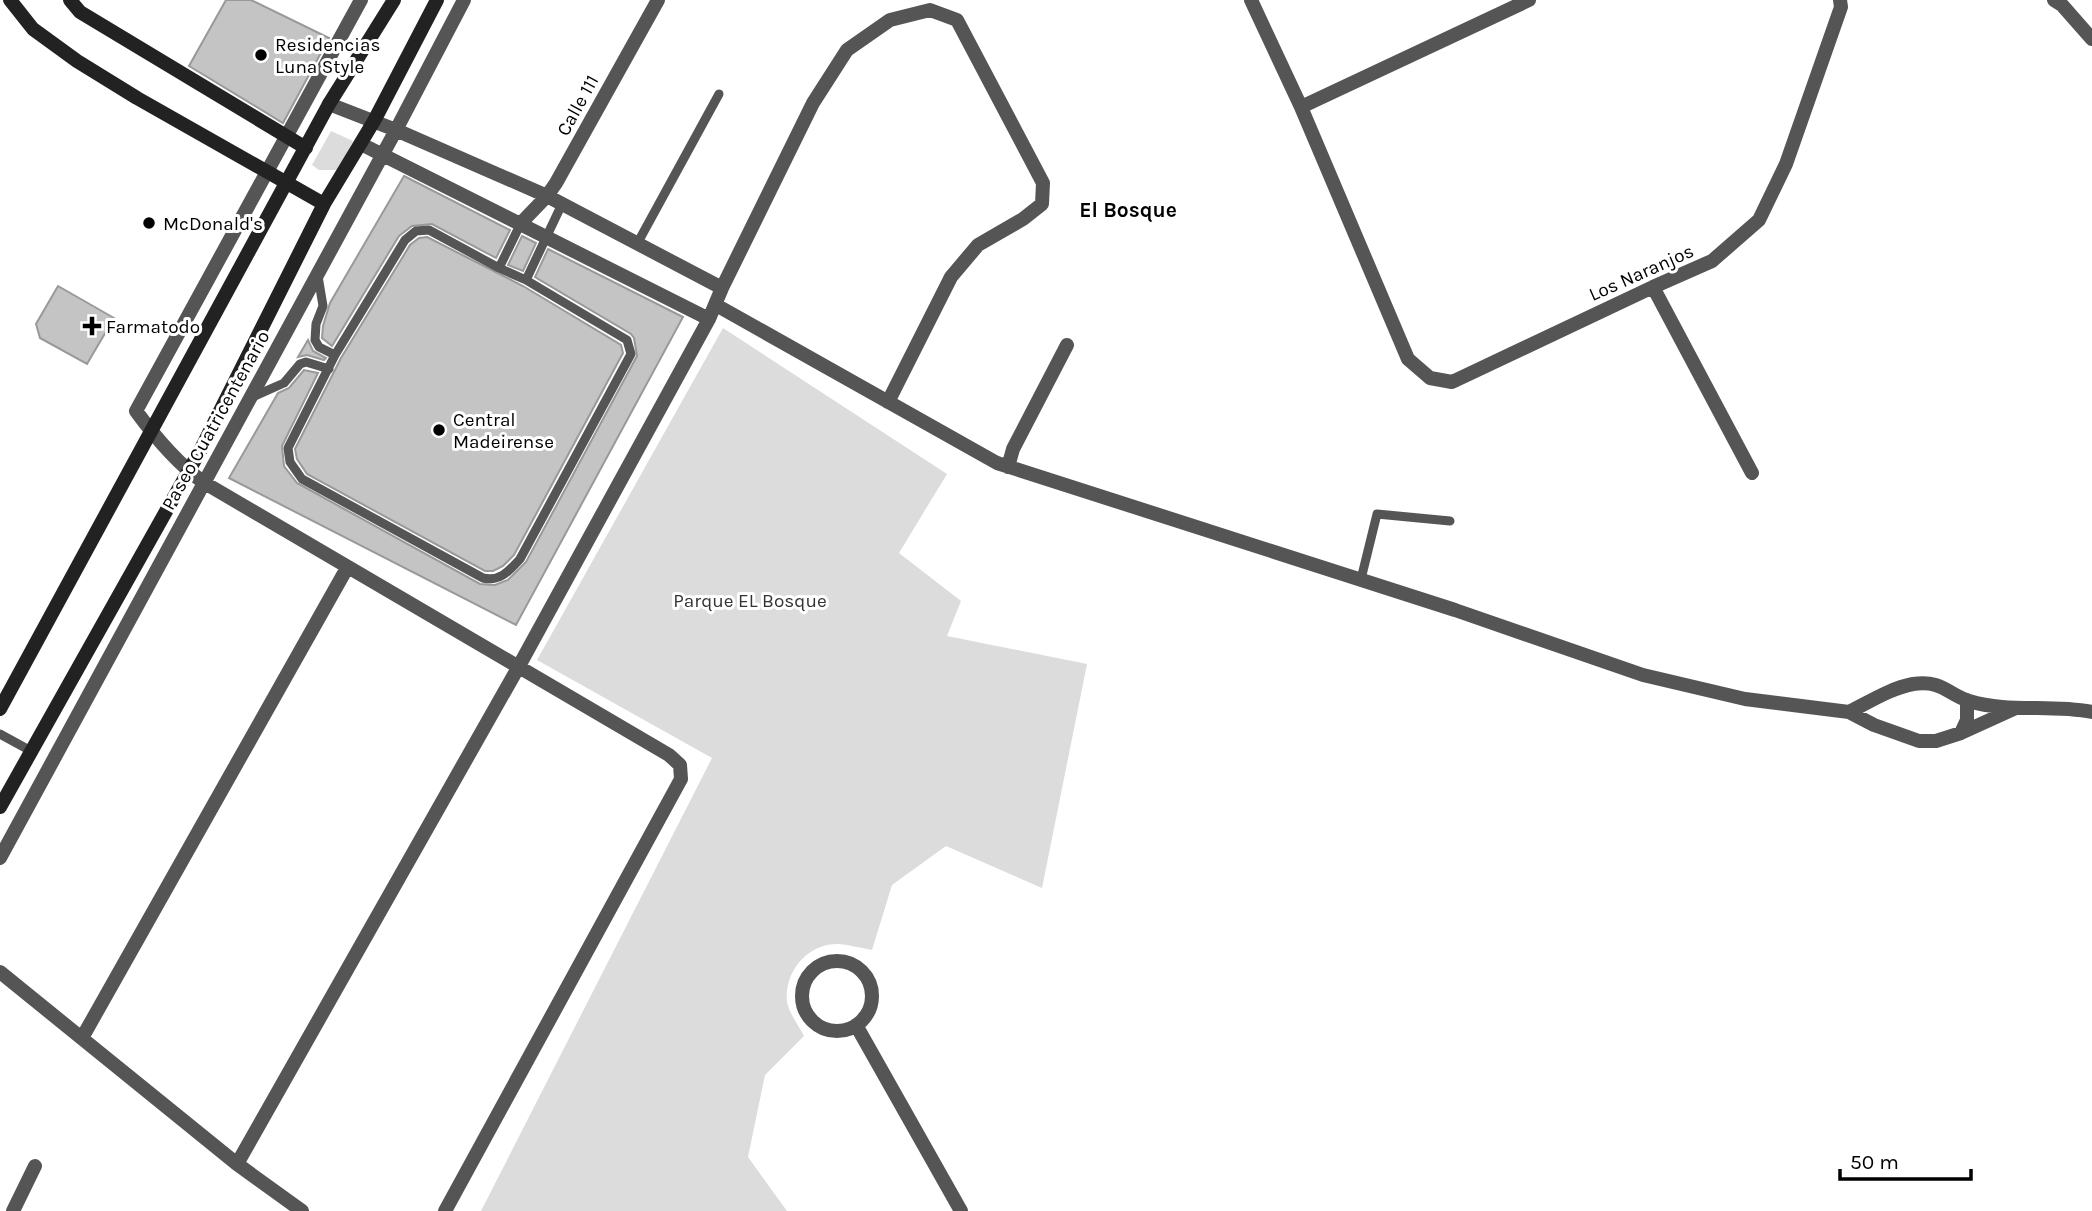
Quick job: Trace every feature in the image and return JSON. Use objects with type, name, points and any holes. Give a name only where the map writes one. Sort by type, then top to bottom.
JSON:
[{"type":"street","points":[[10,0],[33,29],[77,61],[324,204]]},
{"type":"street","points":[[69,0],[80,12],[306,148]]},
{"type":"street","points":[[361,0],[136,411],[188,472],[347,568],[669,755],[680,765],[681,779],[445,1211]]},
{"type":"street","points":[[0,709],[286,183],[330,104],[394,0]]},
{"type":"street","name":"Paseo Cuatricentenario","points":[[0,807],[188,472],[324,204],[374,121],[437,0]]},
{"type":"street","name":"Paseo Cuatricentenario","points":[[0,858],[384,153],[464,0]]},
{"type":"street","name":"Calle 111","points":[[520,223],[547,197],[658,0]]},
{"type":"street","points":[[1251,0],[1301,107],[1529,0]]},
{"type":"street","name":"Los Naranjos","points":[[1301,107],[1408,359],[1430,378],[1452,382],[1712,261],[1759,220],[1786,164],[1841,7],[1840,0]]},
{"type":"street","points":[[2054,0],[2062,5],[2092,39]]},
{"type":"street","points":[[237,1164],[519,666],[709,319],[813,103],[847,50],[890,20],[930,10],[957,20],[1043,183],[1042,204],[1023,219],[978,244],[951,277],[888,402]]},
{"type":"street","points":[[330,104],[396,130],[562,204],[722,288]]},
{"type":"street","points":[[361,144],[384,153],[709,319]]},
{"type":"street","points":[[1653,287],[1752,473]]},
{"type":"street","points":[[716,305],[997,463],[1361,579],[1643,675],[1745,699],[1849,712],[1874,725],[1919,741],[1936,741],[1961,733],[2016,708]]},
{"type":"street","points":[[1008,467],[1013,449],[1068,345]]},
{"type":"street","points":[[82,1038],[347,568]]},
{"type":"street","points":[[1849,712],[1912,684],[1946,687],[1967,700],[2016,708],[2067,707],[2092,712]]},
{"type":"street","points":[[1961,733],[1967,720],[1967,700]]},
{"type":"street","points":[[843,961],[864,973],[872,995],[865,1017],[856,1025],[846,1030],[823,1029],[807,1015],[802,1004],[804,982],[820,965],[843,961]]},
{"type":"street","points":[[0,972],[237,1164],[302,1211]]},
{"type":"street","points":[[856,1025],[961,1211]]},
{"type":"street","points":[[13,1211],[34,1166]]},
{"type":"lane","points":[[637,244],[719,94]]},
{"type":"lane","points":[[526,280],[562,204]]},
{"type":"lane","points":[[499,268],[520,223]]},
{"type":"lane","points":[[429,230],[526,280],[627,340],[631,354],[520,559],[505,575],[492,580],[483,578],[302,479],[290,462],[288,448],[335,355],[405,240],[416,231],[429,230]]},
{"type":"lane","points":[[317,273],[323,306],[316,324],[314,340],[335,355]]},
{"type":"lane","points":[[248,399],[284,383],[300,364],[306,362],[329,369]]},
{"type":"lane","points":[[1361,579],[1377,514],[1450,521]]},
{"type":"lane","points":[[0,734],[31,751]]},
{"type":"green space","points":[[331,131],[353,141],[338,170],[319,170],[312,165]]},
{"type":"green space","name":"Parque EL Bosque","points":[[723,328],[947,474],[899,553],[961,601],[947,636],[1087,664],[1042,888],[946,846],[892,885],[872,950],[843,944],[828,945],[817,948],[800,961],[790,980],[787,1002],[804,1036],[765,1075],[748,1157],[787,1211],[481,1211],[712,758],[537,660]]},
{"type":"building","name":"Residencias Luna Style","points":[[226,0],[251,0],[329,38],[283,123],[189,66]]},
{"type":"building","points":[[404,176],[510,230],[496,258],[432,224],[412,226],[399,236],[332,346],[322,338],[330,303]]},
{"type":"building","points":[[522,236],[536,243],[523,271],[508,265]]},
{"type":"building","points":[[427,237],[523,286],[621,345],[623,353],[514,555],[493,571],[485,571],[307,474],[297,459],[295,449],[341,358],[410,245],[419,238]]},
{"type":"building","points":[[548,249],[683,317],[516,625],[229,478],[278,393],[289,388],[304,370],[318,373],[282,446],[284,466],[297,483],[480,584],[495,585],[508,580],[526,562],[637,356],[631,334],[535,277]]},
{"type":"building","points":[[58,286],[114,318],[87,364],[40,338],[36,324]]},
{"type":"building","points":[[308,340],[313,351],[326,358],[324,360],[307,355],[298,357]]},
{"type":"place","name":"Residencias Luna Style","points":[[261,55]]},
{"type":"place","name":"McDonald's","points":[[149,223]]},
{"type":"place","name":"Farmatodo","points":[[92,326]]},
{"type":"place","name":"Central Madeirense","points":[[439,430]]},
{"type":"district","name":"El Bosque","points":[[1128,210]]}]
